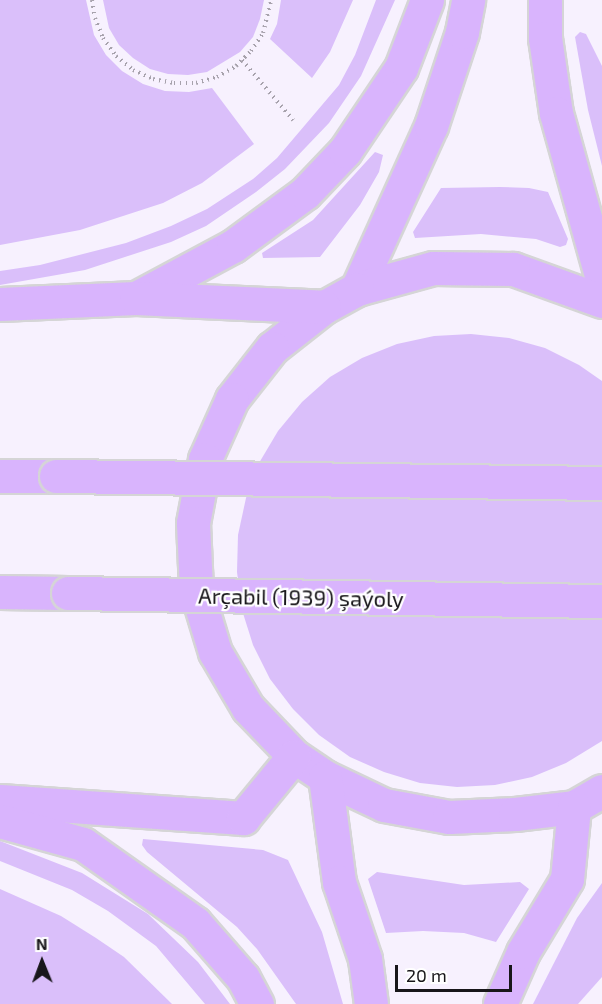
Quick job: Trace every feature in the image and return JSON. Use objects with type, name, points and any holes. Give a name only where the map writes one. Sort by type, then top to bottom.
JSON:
[{"type":"main road","points":[[136,298],[233,246],[305,193],[345,151],[401,68],[427,0]]},
{"type":"main road","points":[[357,289],[431,126],[462,32],[468,0]]},
{"type":"main road","points":[[545,0],[545,38],[556,113],[602,279]]},
{"type":"main road","points":[[500,1004],[524,952],[567,879],[593,799],[515,814],[449,817],[384,805],[325,777],[294,756],[248,708],[215,652],[196,589],[193,524],[205,459],[232,399],[272,348],[324,307],[357,289],[433,268],[513,269],[602,301]]},
{"type":"main road","points":[[0,304],[136,298],[324,307]]},
{"type":"main road","points":[[0,476],[602,483]]},
{"type":"main road","name":"Arçabil (1939) şaýoly","points":[[0,592],[602,601]]},
{"type":"main road","points":[[0,801],[243,818],[294,756]]},
{"type":"main road","points":[[325,777],[339,882],[365,959],[371,1004]]},
{"type":"main road","points":[[0,821],[83,844],[195,923],[243,978],[257,1004]]},
{"type":"path","points":[[92,0],[95,18],[103,38],[116,56],[133,70],[153,79],[174,83],[196,83],[217,77],[242,60],[263,33],[271,0]]},
{"type":"path","points":[[242,60],[293,120]]},
{"type":"shaded area","points":[[0,0],[86,0],[94,35],[106,55],[122,71],[143,84],[165,91],[189,92],[212,88],[254,144],[202,183],[163,203],[80,230],[0,245]]},
{"type":"shaded area","points":[[103,0],[264,0],[253,37],[240,52],[207,72],[188,75],[168,74],[150,69],[133,58],[119,45],[109,28]]},
{"type":"shaded area","points":[[281,0],[353,0],[330,52],[312,78],[270,39],[277,24]]},
{"type":"shaded area","points":[[376,0],[395,0],[361,76],[329,123],[285,169],[256,192],[206,226],[171,242],[85,270],[0,285],[0,271],[40,265],[126,243],[207,209],[253,179],[277,158],[339,85],[355,55]]},
{"type":"shaded area","points":[[580,32],[586,34],[602,66],[602,166],[588,110],[575,37]]},
{"type":"shaded area","points":[[375,152],[383,155],[379,172],[360,205],[320,257],[263,258],[262,253],[313,220]]},
{"type":"shaded area","points":[[441,188],[529,188],[548,192],[568,239],[566,245],[560,247],[536,239],[481,234],[415,238],[413,232]]},
{"type":"shaded area","points":[[471,334],[509,338],[545,348],[579,365],[602,381],[602,741],[566,763],[532,777],[495,785],[457,787],[420,783],[384,772],[350,757],[319,735],[293,709],[270,679],[253,645],[242,610],[237,572],[238,535],[246,498],[259,463],[278,431],[302,402],[330,377],[362,358],[397,344],[434,336]]},
{"type":"shaded area","points":[[143,839],[263,850],[288,860],[322,932],[343,1004],[296,1004],[257,949],[237,927],[147,852],[142,845]]},
{"type":"shaded area","points":[[0,841],[82,873],[148,914],[198,962],[230,1004],[205,1004],[156,946],[108,911],[72,890],[0,861]]},
{"type":"shaded area","points":[[377,872],[464,885],[520,882],[529,889],[496,942],[464,933],[423,931],[386,933],[368,879]]},
{"type":"shaded area","points":[[602,883],[602,977],[578,1004],[533,1004],[577,918]]},
{"type":"shaded area","points":[[0,889],[61,916],[96,938],[124,957],[172,1004],[0,1004]]}]
